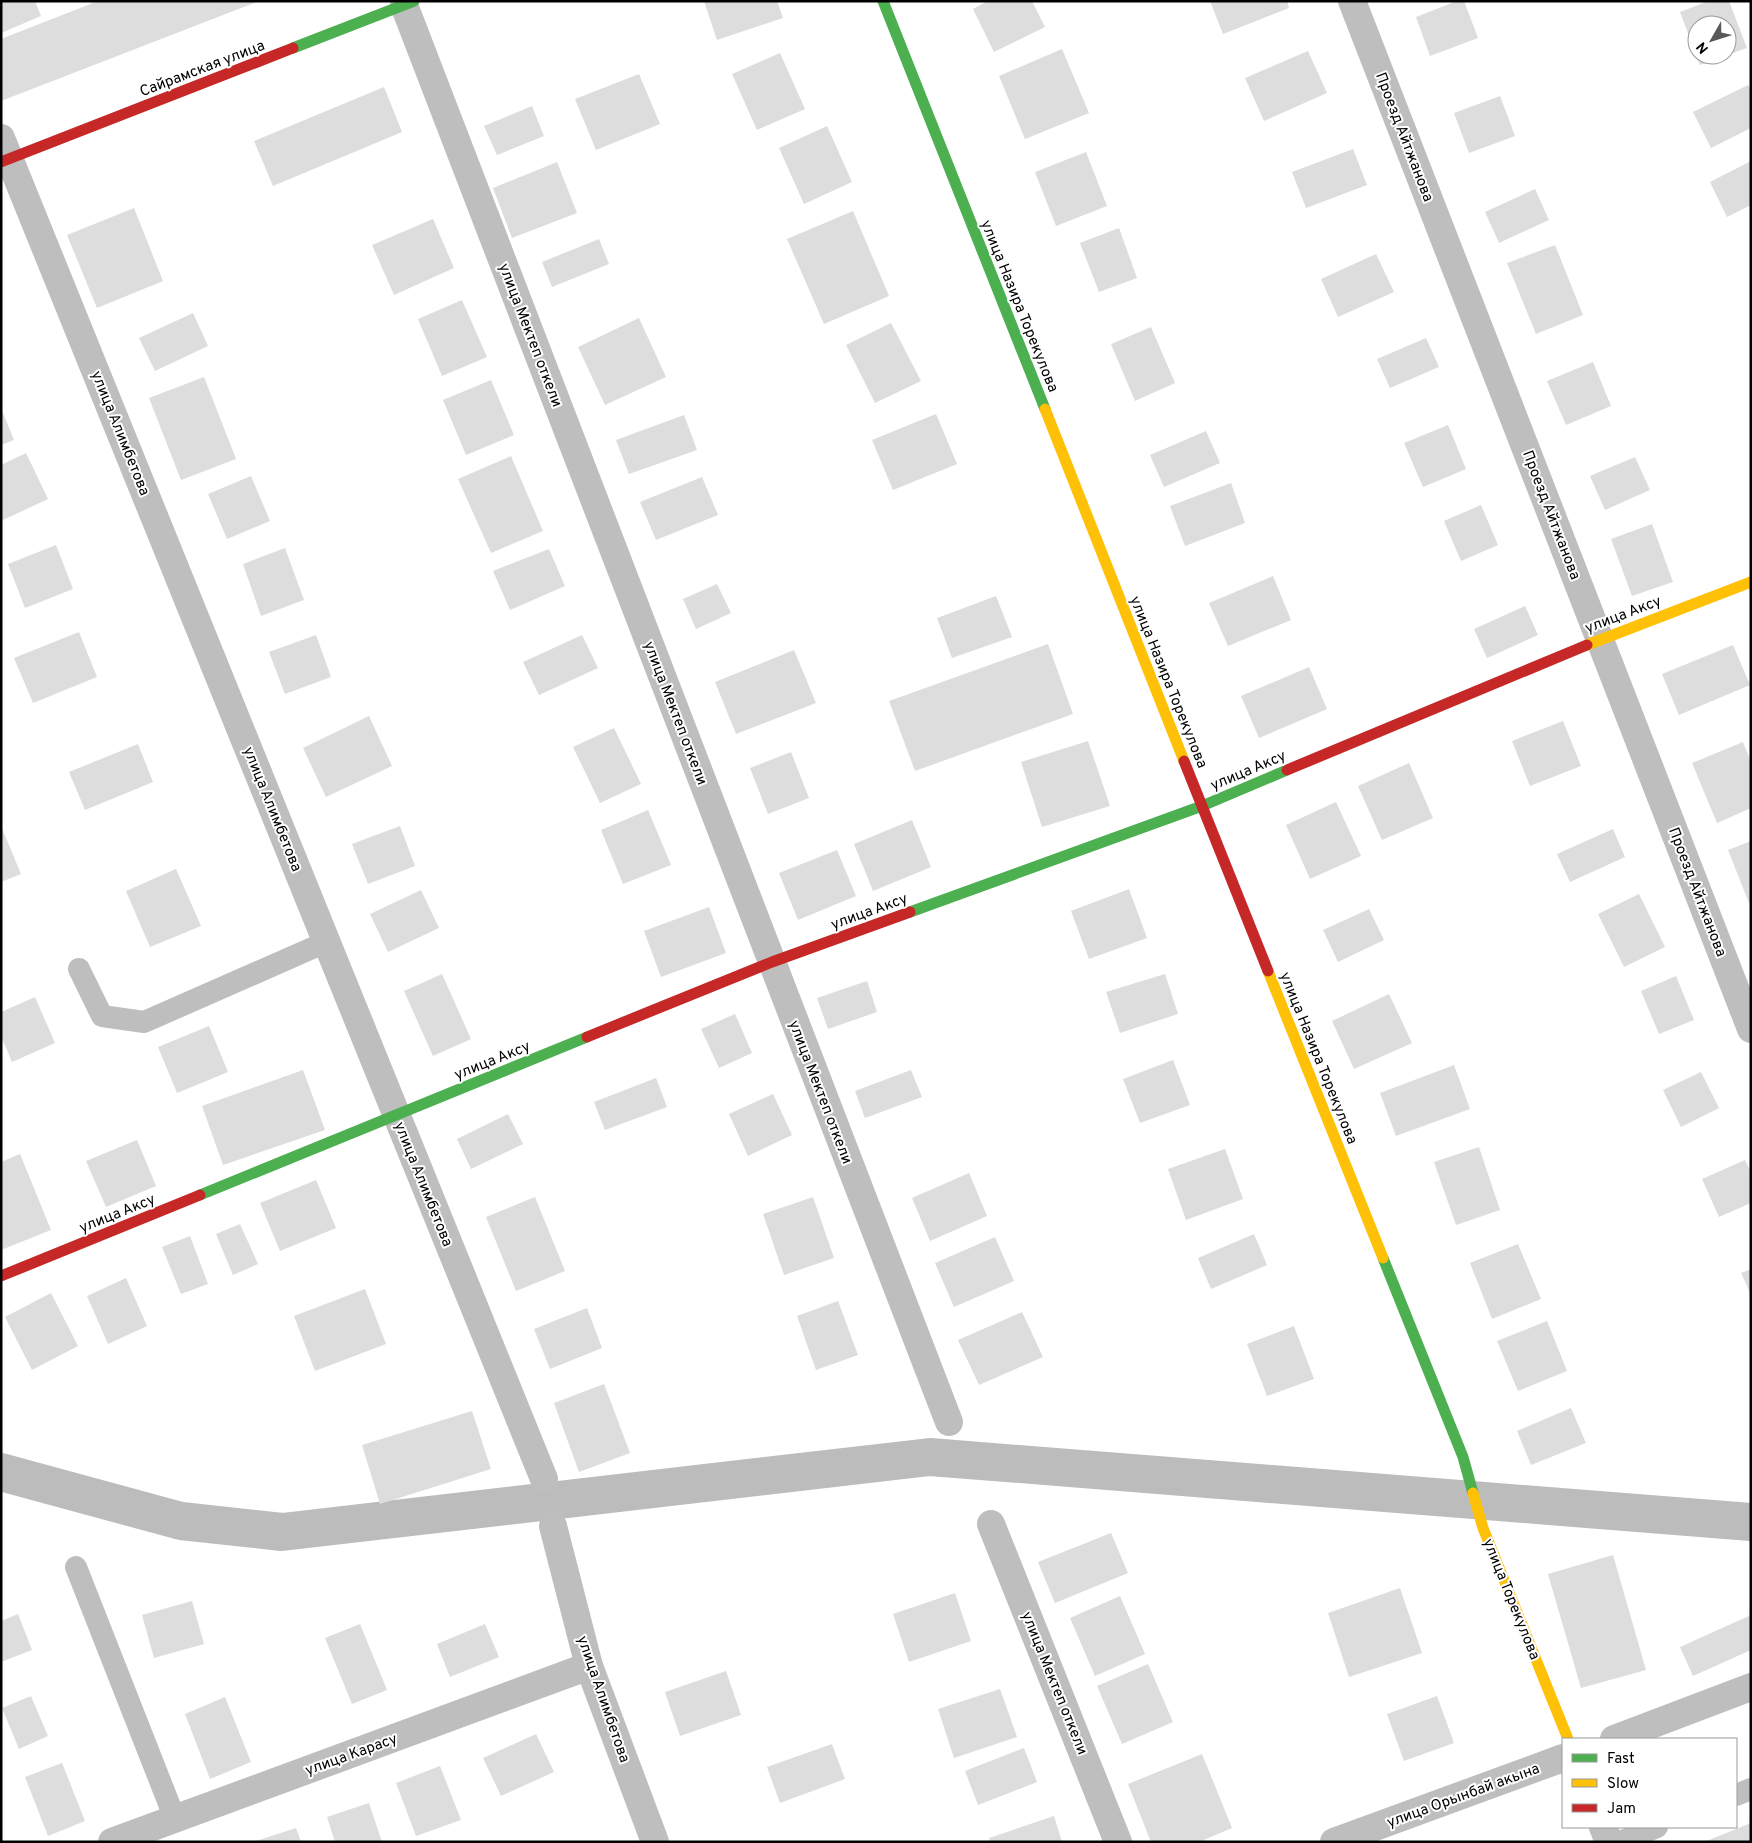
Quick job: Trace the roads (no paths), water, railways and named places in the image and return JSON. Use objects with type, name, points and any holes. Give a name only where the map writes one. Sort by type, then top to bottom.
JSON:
[{"type":"street","name":"улица Назира Торекулова","points":[[883,1],[1202,806],[1463,1457]]},
{"type":"street","name":"Проезд Айтжанова","points":[[1352,1],[1751,1029]]},
{"type":"street","name":"Сайрамская улица","points":[[4,153],[409,3]]},
{"type":"street","name":"улица Мектеп откели","points":[[409,3],[772,962],[949,1422]]},
{"type":"street","name":"улица Алимбетова","points":[[4,153],[544,1479]]},
{"type":"street","name":"улица Аксу","points":[[1,1276],[772,962],[1202,806],[1600,639],[1751,582]]},
{"type":"street","name":"улица Торекулова","points":[[1463,1457],[1483,1528],[1568,1738]]},
{"type":"street","name":"улица Мектеп откели","points":[[991,1524],[1118,1842]]},
{"type":"street","name":"улица Алимбетова","points":[[553,1526],[589,1666],[655,1842]]},
{"type":"street","name":"улица Карасу","points":[[112,1842],[589,1666]]},
{"type":"street","points":[[1617,1738],[1751,1687]]},
{"type":"street","name":"улица Орынбай акына","points":[[1334,1842],[1562,1758]]},
{"type":"street","points":[[1603,1828],[1609,1842]]},
{"type":"lane","points":[[79,968],[102,1016],[144,1022],[326,942]]},
{"type":"lane","points":[[76,1567],[175,1819]]},
{"type":"lane","points":[[1737,1795],[1751,1789]]},
{"type":"lane","points":[[1620,1842],[1655,1828]]},
{"type":"waterway","points":[[1,1472],[181,1521],[282,1532],[930,1457],[1751,1522]]}]
